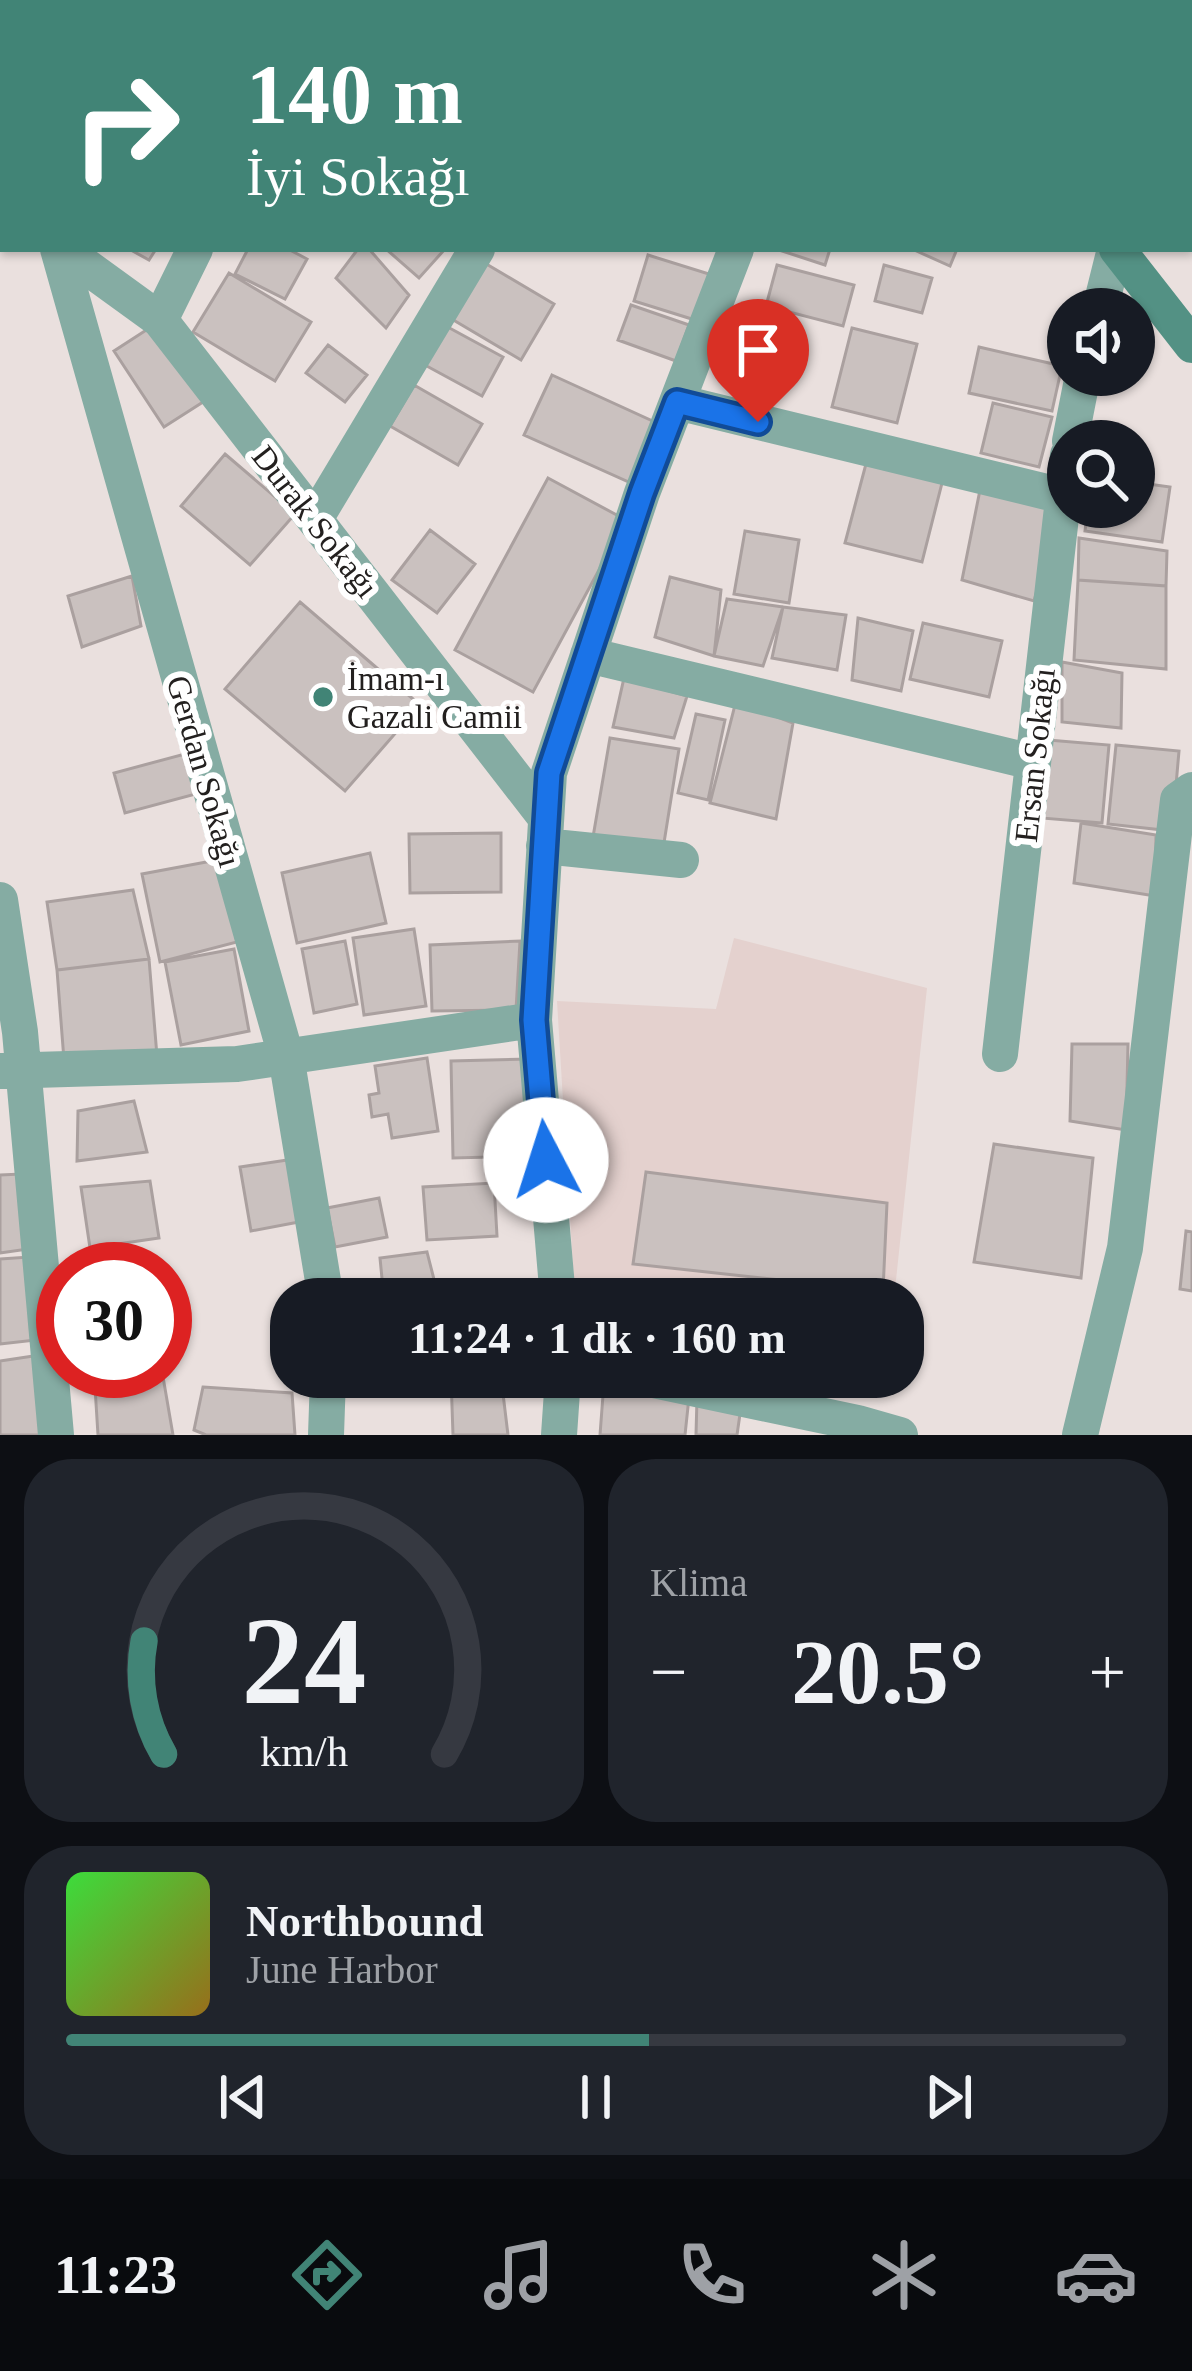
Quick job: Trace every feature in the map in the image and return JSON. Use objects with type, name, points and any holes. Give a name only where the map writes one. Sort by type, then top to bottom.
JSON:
[{"type":"street","name":"Gerdan Sokağı","points":[[61,252],[286,1057],[323,1278]]},
{"type":"street","name":"Durak Sokağı","points":[[64,252],[160,320],[315,519],[545,832]]},
{"type":"street","points":[[160,320],[193,252]]},
{"type":"street","points":[[315,519],[476,252]]},
{"type":"street","points":[[556,1278],[534,1020],[549,773],[677,402],[735,252]]},
{"type":"street","points":[[1106,288],[1115,252]]},
{"type":"street","points":[[1118,252],[1192,345]]},
{"type":"street","points":[[677,402],[1047,492]]},
{"type":"street","name":"Ersan Sokağı","points":[[1000,1054],[1060,528]]},
{"type":"street","points":[[588,656],[1033,762]]},
{"type":"street","points":[[1080,1435],[1125,1248],[1178,800],[1192,790]]},
{"type":"street","points":[[545,832],[681,860]]},
{"type":"street","points":[[0,900],[20,1032],[10,1070],[56,1435]]},
{"type":"street","points":[[10,1070],[237,1064],[534,1020]]},
{"type":"street","points":[[326,1435],[327,1398]]},
{"type":"street","points":[[559,1435],[561,1398]]},
{"type":"street","points":[[733,1398],[900,1435]]},
{"type":"shaded area","points":[[734,938],[927,988],[896,1278],[574,1278],[557,1001],[716,1009]]},
{"type":"building","points":[[246,252],[294,252],[307,259],[285,299],[235,274]]},
{"type":"building","points":[[356,252],[372,252],[409,295],[386,328],[336,278]]},
{"type":"building","points":[[389,252],[442,252],[419,278]]},
{"type":"building","points":[[785,252],[829,252],[825,265]]},
{"type":"building","points":[[919,252],[956,252],[950,266]]},
{"type":"building","points":[[648,255],[709,274],[695,320],[634,301]]},
{"type":"building","points":[[483,262],[554,304],[521,360],[450,318]]},
{"type":"building","points":[[777,265],[854,285],[843,326],[766,306]]},
{"type":"building","points":[[884,265],[932,278],[922,313],[875,301]]},
{"type":"building","points":[[229,273],[311,322],[275,381],[193,332]]},
{"type":"building","points":[[631,305],[689,325],[676,361],[618,340]]},
{"type":"building","points":[[154,325],[203,402],[164,427],[114,351]]},
{"type":"building","points":[[444,325],[503,357],[482,396],[423,364]]},
{"type":"building","points":[[852,328],[917,344],[897,423],[832,407]]},
{"type":"building","points":[[328,345],[367,375],[345,402],[306,373]]},
{"type":"building","points":[[979,347],[1047,363],[1047,396],[1055,396],[1052,411],[969,393]]},
{"type":"building","points":[[552,375],[659,424],[631,483],[524,435]]},
{"type":"building","points":[[414,385],[482,424],[458,465],[390,426]]},
{"type":"building","points":[[993,403],[1052,417],[1047,420],[1039,467],[981,453]]},
{"type":"building","points":[[225,454],[295,514],[250,565],[181,506]]},
{"type":"building","points":[[867,460],[943,479],[922,562],[845,543]]},
{"type":"building","points":[[548,478],[626,520],[533,692],[455,650]]},
{"type":"building","points":[[981,485],[1047,494],[1047,528],[1054,528],[1034,601],[962,580]]},
{"type":"building","points":[[1155,485],[1170,487],[1162,542],[1085,531],[1155,528]]},
{"type":"building","points":[[430,530],[475,564],[437,613],[392,580]]},
{"type":"building","points":[[745,531],[799,540],[789,603],[734,594]]},
{"type":"building","points":[[1079,538],[1167,551],[1166,586],[1078,580]]},
{"type":"building","points":[[132,576],[141,626],[82,647],[68,596]]},
{"type":"building","points":[[670,577],[721,590],[714,656],[655,637]]},
{"type":"building","points":[[1078,580],[1166,586],[1166,669],[1074,660]]},
{"type":"building","points":[[727,599],[783,607],[763,666],[714,656]]},
{"type":"building","name":"İmam-ı Gazali Camii","points":[[300,602],[420,705],[345,791],[225,689]]},
{"type":"building","points":[[783,607],[846,615],[837,670],[772,658]]},
{"type":"building","points":[[858,618],[913,631],[901,691],[852,680]]},
{"type":"building","points":[[923,623],[1002,641],[989,697],[910,679]]},
{"type":"building","points":[[1062,662],[1122,673],[1121,728],[1062,722]]},
{"type":"building","points":[[624,678],[687,696],[674,738],[613,727]]},
{"type":"building","points":[[736,701],[793,723],[776,819],[710,803]]},
{"type":"building","points":[[696,714],[725,720],[708,800],[678,793]]},
{"type":"building","points":[[610,738],[679,749],[663,849],[593,837]]},
{"type":"building","points":[[1048,740],[1109,745],[1102,823],[1041,818]]},
{"type":"building","points":[[1116,745],[1179,751],[1172,831],[1108,824]]},
{"type":"building","points":[[196,751],[207,791],[125,813],[114,773]]},
{"type":"building","points":[[1081,823],[1156,835],[1155,896],[1074,883]]},
{"type":"building","points":[[501,833],[501,892],[410,893],[409,834]]},
{"type":"building","points":[[370,853],[386,923],[297,943],[282,873]]},
{"type":"building","points":[[217,860],[237,942],[160,962],[142,874]]},
{"type":"building","points":[[133,890],[149,959],[57,970],[47,902]]},
{"type":"building","points":[[414,929],[426,1006],[364,1015],[353,938]]},
{"type":"building","points":[[345,941],[357,1004],[314,1013],[302,949]]},
{"type":"building","points":[[520,941],[516,1010],[432,1011],[430,945]]},
{"type":"building","points":[[234,949],[249,1031],[181,1045],[165,962]]},
{"type":"building","points":[[149,959],[157,1056],[64,1060],[57,970]]},
{"type":"building","points":[[1072,1044],[1128,1044],[1126,1130],[1070,1121]]},
{"type":"building","points":[[427,1058],[438,1131],[392,1138],[388,1114],[372,1117],[369,1095],[379,1093],[375,1066]]},
{"type":"building","points":[[528,1059],[530,1156],[453,1158],[451,1061]]},
{"type":"building","points":[[134,1101],[147,1152],[77,1161],[78,1111]]},
{"type":"building","points":[[994,1144],[1093,1158],[1081,1278],[974,1262]]},
{"type":"building","points":[[294,1159],[304,1221],[251,1231],[240,1167]]},
{"type":"building","points":[[646,1172],[887,1203],[884,1278],[763,1278],[633,1264]]},
{"type":"building","points":[[21,1174],[28,1249],[0,1253],[0,1175]]},
{"type":"building","points":[[150,1181],[159,1238],[89,1242],[81,1187]]},
{"type":"building","points":[[494,1183],[497,1236],[427,1240],[423,1187]]},
{"type":"building","points":[[379,1198],[387,1237],[335,1247],[327,1208]]},
{"type":"building","points":[[1186,1231],[1192,1232],[1192,1291],[1180,1289]]},
{"type":"building","points":[[427,1252],[434,1278],[382,1278],[380,1258]]},
{"type":"building","points":[[29,1257],[36,1340],[0,1344],[0,1259]]},
{"type":"building","points":[[36,1356],[36,1398],[43,1398],[46,1435],[0,1435],[0,1361]]},
{"type":"building","points":[[203,1387],[270,1392],[270,1398],[292,1398],[295,1435],[206,1435],[194,1430]]},
{"type":"building","points":[[96,1398],[167,1398],[173,1435],[98,1435]]},
{"type":"building","points":[[452,1398],[504,1398],[508,1435],[453,1435]]},
{"type":"building","points":[[603,1398],[689,1398],[685,1435],[600,1435]]},
{"type":"building","points":[[697,1398],[741,1407],[737,1435],[696,1435]]},
{"type":"place","name":"İmam-ı Gazali Camii","points":[[323,697]]},
{"type":"route","points":[[546,1160],[534,1020],[549,773],[677,402],[758,422]]}]
